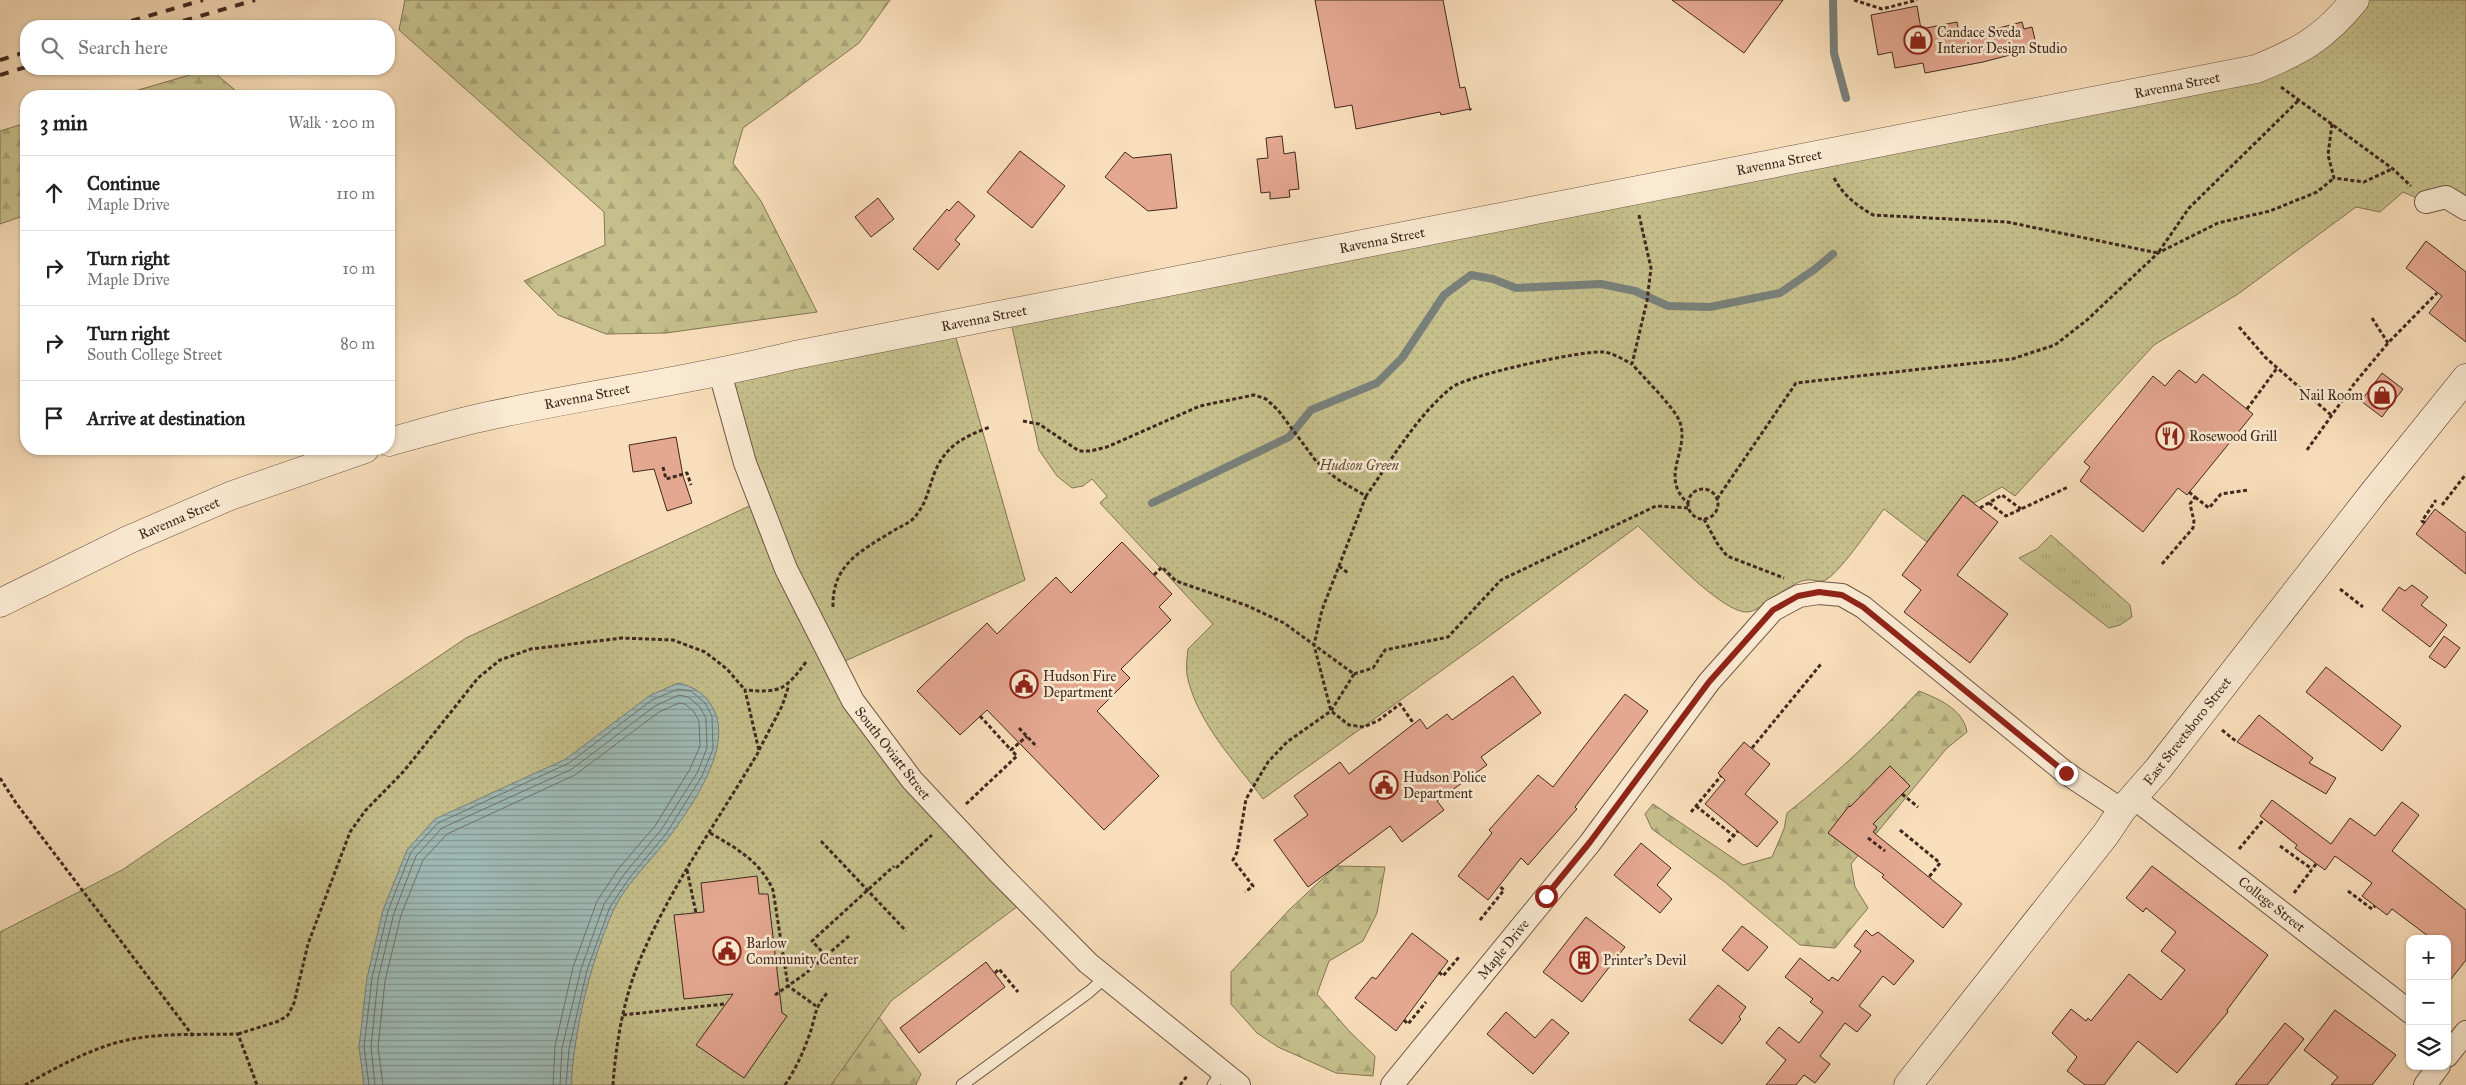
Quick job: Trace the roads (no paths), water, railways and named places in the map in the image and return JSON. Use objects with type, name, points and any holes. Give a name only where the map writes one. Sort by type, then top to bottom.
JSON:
[{"type":"street","name":"Ravenna Street","points":[[395,440],[486,416],[649,384],[720,373],[805,353],[1827,153],[1971,123],[2256,69],[2310,45],[2343,15],[2355,0]]},
{"type":"street","points":[[2426,202],[2446,197],[2466,209]]},
{"type":"street","name":"South Oviatt Street","points":[[720,373],[745,463],[786,569],[853,701],[912,780],[998,872],[1088,963],[1224,1080]]},
{"type":"street","name":"East Streetsboro Street","points":[[1908,1085],[2466,378]]},
{"type":"street","name":"Ravenna Street","points":[[0,603],[128,540],[230,496],[348,455]]},
{"type":"street","name":"Maple Drive","points":[[1392,1085],[1590,842],[1709,682],[1773,610],[1798,596],[1819,592],[1842,595]]},
{"type":"street","name":"College Street","points":[[1842,595],[1863,607],[2066,773],[2128,804],[2225,868],[2406,1009]]},
{"type":"street","points":[[2425,1085],[2437,1070]]},
{"type":"lane","points":[[962,1085],[1089,992],[1106,977]]},
{"type":"water","points":[[678,683],[698,691],[713,708],[718,723],[718,740],[714,757],[708,775],[689,809],[619,899],[614,909],[605,930],[585,995],[576,1040],[571,1085],[364,1085],[359,1047],[367,978],[383,910],[407,850],[435,819],[566,759],[649,696]]},
{"type":"waterway","points":[[1833,0],[1834,53],[1846,98]]},
{"type":"waterway","points":[[1152,503],[1289,437],[1311,410],[1377,383],[1402,358],[1444,295],[1471,275],[1493,279],[1516,288],[1601,284],[1635,291],[1668,306],[1710,307],[1780,293],[1833,254]]},
{"type":"railway","points":[[135,20],[203,0]]},
{"type":"railway","points":[[187,20],[255,0]]},
{"type":"railway","points":[[0,60],[20,54]]},
{"type":"railway","points":[[0,75],[20,69]]},
{"type":"place","name":"Candace Sveda Interior Design Studio","points":[[1918,40]]},
{"type":"place","name":"Nail Room","points":[[2382,395]]},
{"type":"place","name":"Rosewood Grill","points":[[2170,436]]},
{"type":"place","name":"Hudson Fire Department","points":[[1024,684]]},
{"type":"place","name":"Hudson Police Department","points":[[1384,785]]},
{"type":"place","name":"Barlow Community Center","points":[[727,951]]},
{"type":"place","name":"Printer's Devil","points":[[1584,960]]},
{"type":"park label","name":"Hudson Green","points":[[1359,465]]}]
